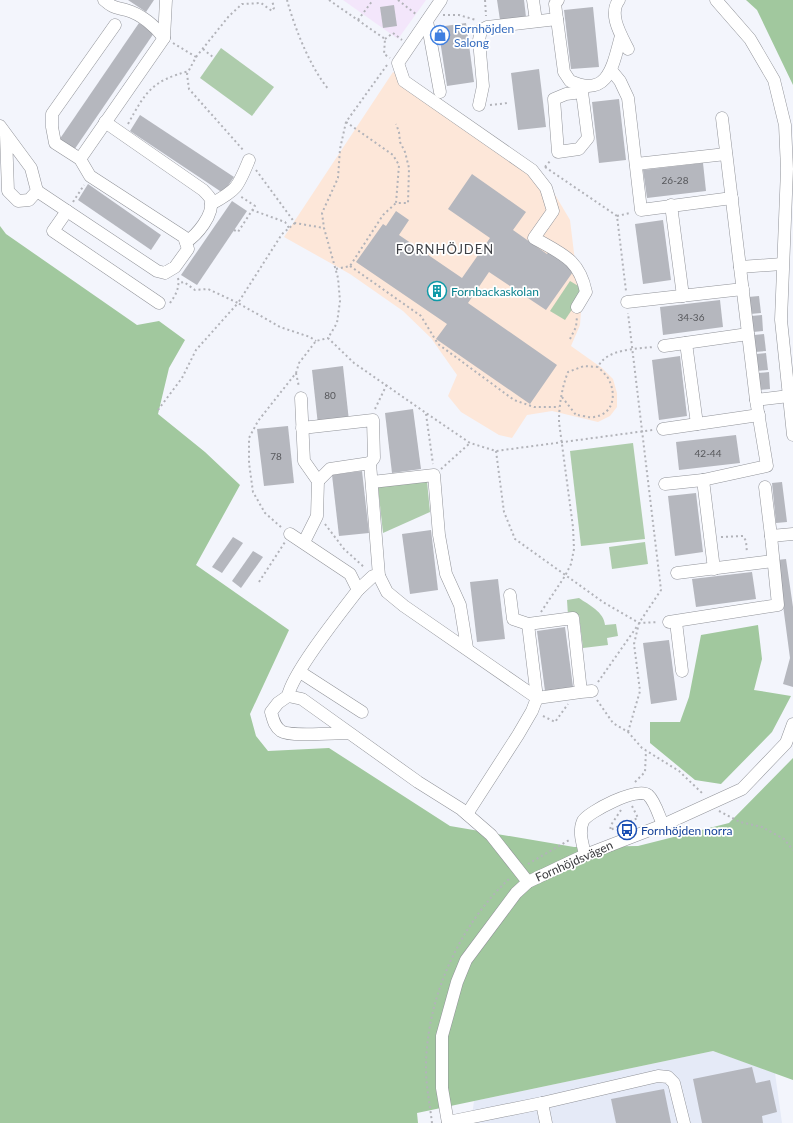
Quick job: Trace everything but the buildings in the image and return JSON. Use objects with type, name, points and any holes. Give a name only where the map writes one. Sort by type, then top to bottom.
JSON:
[{"type":"street","points":[[80,159],[164,38],[166,0]]},
{"type":"street","points":[[441,0],[426,15],[395,58],[405,82],[532,170],[546,188],[553,211],[534,238],[563,254],[576,266],[583,278],[586,292],[577,307]]},
{"type":"street","points":[[533,0],[536,21]]},
{"type":"street","points":[[558,0],[555,4],[564,72],[570,81],[584,89]]},
{"type":"street","points":[[619,0],[615,5],[616,26],[628,49]]},
{"type":"street","points":[[716,0],[750,39],[774,80],[785,125],[787,169],[782,264],[781,320],[793,435]]},
{"type":"street","points":[[108,4],[127,10],[154,25],[164,38]]},
{"type":"street","points":[[426,15],[440,92]]},
{"type":"street","points":[[479,105],[483,86],[479,40],[481,30],[488,27],[557,19]]},
{"type":"street","points":[[3,131],[31,168],[37,190],[157,271],[165,273],[175,267],[188,249],[184,238],[90,176],[80,159],[55,143],[52,127],[52,114],[115,25]]},
{"type":"street","points":[[584,89],[588,138],[579,149],[558,152],[554,99],[605,80],[611,70],[621,36]]},
{"type":"street","points":[[611,70],[620,81],[628,98],[641,210],[732,198]]},
{"type":"street","points":[[665,484],[703,480],[767,466],[756,400],[722,118]]},
{"type":"street","points":[[105,122],[204,190],[211,199],[211,212],[194,237],[186,242]]},
{"type":"street","points":[[3,131],[8,191],[18,201],[30,200],[37,190]]},
{"type":"street","points":[[636,164],[726,154]]},
{"type":"street","points":[[211,204],[232,191],[240,181],[249,160]]},
{"type":"street","points":[[670,205],[683,296]]},
{"type":"street","points":[[67,211],[53,231],[159,303]]},
{"type":"street","points":[[740,267],[782,264]]},
{"type":"street","points":[[627,302],[743,289]]},
{"type":"street","points":[[664,346],[748,334]]},
{"type":"street","points":[[686,343],[697,424]]},
{"type":"street","points":[[756,400],[789,396]]},
{"type":"street","points":[[301,398],[304,462],[318,481],[317,516],[304,542]]},
{"type":"street","points":[[663,429],[759,415]]},
{"type":"street","points":[[302,428],[373,420],[375,443],[374,458],[370,463],[330,469],[318,481]]},
{"type":"street","points":[[370,463],[376,576],[387,592],[404,606],[467,648],[537,698],[582,692],[573,618],[528,624],[513,619],[510,595]]},
{"type":"street","points":[[372,482],[434,475],[439,534],[446,574],[460,605],[467,648]]},
{"type":"street","points":[[703,480],[714,569]]},
{"type":"street","points":[[682,672],[672,622],[778,605],[765,487]]},
{"type":"street","points":[[290,534],[350,574],[358,590]]},
{"type":"street","points":[[771,536],[793,534]]},
{"type":"street","points":[[677,573],[773,561]]},
{"type":"street","points":[[349,734],[299,734],[282,731],[274,724],[271,712],[278,703],[288,696],[290,689],[300,672],[328,629],[358,590],[376,576]]},
{"type":"street","points":[[467,814],[532,711],[537,698],[528,624]]},
{"type":"street","points":[[300,672],[362,712]]},
{"type":"street","name":"Fornhöjdsvägen","points":[[288,696],[302,699],[349,734],[467,814],[491,835],[528,882]]},
{"type":"street","name":"Fornhöjdsvägen","points":[[448,1122],[442,1088],[442,1036],[457,982],[466,960],[516,893],[528,882],[585,855],[664,825],[742,789],[786,744],[793,724]]},
{"type":"street","points":[[585,855],[580,834],[586,815],[642,792],[648,795],[664,825]]},
{"type":"street","points":[[448,1122],[542,1103],[658,1076],[668,1077],[674,1083],[684,1123]]},
{"type":"street","points":[[542,1103],[546,1123]]},
{"type":"path","points":[[272,0],[274,8],[272,11],[261,3],[242,4],[229,16],[196,57],[187,74],[188,89],[245,152],[249,160],[296,223],[324,228]]},
{"type":"path","points":[[287,0],[309,56],[321,80],[329,90]]},
{"type":"path","points":[[329,0],[385,39]]},
{"type":"path","points":[[358,20],[373,0]]},
{"type":"path","points":[[398,0],[426,15],[459,15],[473,19],[488,27]]},
{"type":"path","points":[[485,0],[488,27]]},
{"type":"path","points":[[259,582],[290,534],[265,513],[253,492],[249,438],[258,421],[296,373],[299,363],[316,341],[328,338],[337,323],[340,301],[336,269],[324,228],[322,213],[338,178],[340,148],[346,122],[395,58],[384,54],[385,39],[393,33],[403,41]]},
{"type":"path","points":[[164,38],[196,57]]},
{"type":"path","points":[[202,48],[214,58]]},
{"type":"path","points":[[122,134],[139,104],[154,84],[174,75],[189,71]]},
{"type":"path","points":[[479,105],[508,103]]},
{"type":"path","points":[[336,269],[350,266],[383,215],[396,203],[399,165],[394,155],[346,122]]},
{"type":"path","points":[[396,124],[400,142],[405,152],[409,168],[408,204],[396,203]]},
{"type":"path","points":[[532,711],[555,722],[565,709],[582,692],[639,622],[661,590],[617,216],[539,163]]},
{"type":"path","points":[[67,211],[90,176]]},
{"type":"path","points":[[232,191],[255,206],[238,232],[234,230]]},
{"type":"path","points":[[252,210],[285,222],[289,228]]},
{"type":"path","points":[[158,410],[182,378],[196,350],[238,303],[282,234],[296,223]]},
{"type":"path","points":[[350,266],[421,316],[438,344],[514,400],[534,407],[559,407]]},
{"type":"path","points":[[159,303],[167,306],[176,294],[179,283],[175,267]]},
{"type":"path","points":[[179,283],[184,282],[195,290],[208,289],[238,303],[280,327],[310,337],[316,341]]},
{"type":"path","points":[[570,338],[576,327]]},
{"type":"path","points":[[328,338],[354,363],[387,384],[470,443],[496,451],[663,429]]},
{"type":"path","points":[[598,367],[601,360],[613,354],[664,346]]},
{"type":"path","points":[[528,624],[538,616],[572,564],[573,527],[559,407],[568,372],[584,366],[598,367],[608,378],[612,390],[613,404],[606,414],[593,417],[576,414],[562,397]]},
{"type":"path","points":[[296,373],[301,398]]},
{"type":"path","points":[[373,420],[375,408],[387,384]]},
{"type":"path","points":[[426,413],[434,475]]},
{"type":"path","points":[[434,475],[470,443]]},
{"type":"path","points":[[496,451],[504,512],[515,539],[603,602],[639,622],[672,622]]},
{"type":"path","points":[[317,516],[321,518],[344,549],[376,576]]},
{"type":"path","points":[[710,537],[743,536],[746,541],[748,564]]},
{"type":"path","points":[[628,732],[640,691],[634,644],[639,622]]},
{"type":"path","points":[[582,692],[597,702],[613,723],[628,732],[642,748],[679,771],[702,793]]},
{"type":"path","points":[[627,798],[638,818],[610,830],[611,825],[627,798]]},
{"type":"path","points":[[718,810],[740,822],[762,827],[784,839],[793,850]]},
{"type":"shaded area","points":[[343,0],[426,0],[398,39]]},
{"type":"shaded area","points":[[393,72],[542,175],[557,198],[570,220],[575,261],[584,270],[580,325],[571,346],[602,368],[613,379],[617,393],[617,407],[610,416],[598,422],[552,411],[527,415],[512,438],[499,435],[461,412],[448,396],[457,375],[431,338],[403,311],[350,274],[284,237]]},
{"type":"shaded area","points":[[713,1051],[775,1073],[782,1123],[471,1123],[474,1101]]},
{"type":"green space","points":[[746,0],[793,0],[793,85],[757,10]]},
{"type":"green space","points":[[221,48],[274,87],[252,116],[200,78]]},
{"type":"green space","points":[[0,226],[6,234],[137,325],[159,321],[185,340],[169,368],[158,414],[205,452],[240,485],[196,565],[289,630],[250,714],[256,736],[268,751],[329,748],[450,826],[574,847],[638,846],[729,823],[793,758],[793,1080],[713,1051],[417,1113],[418,1123],[0,1123]]},
{"type":"green space","points":[[570,281],[585,290],[565,320],[550,311]]},
{"type":"green space","points":[[633,443],[645,539],[581,546],[570,451]]},
{"type":"green space","points":[[427,481],[430,512],[383,533],[378,487]]},
{"type":"green space","points":[[645,542],[648,564],[612,569],[609,547]]},
{"type":"green space","points":[[579,598],[602,616],[605,625],[616,624],[618,636],[607,638],[608,645],[583,648],[579,615],[568,616],[567,600]]},
{"type":"green space","points":[[758,625],[762,659],[754,690],[791,696],[772,732],[721,784],[695,780],[650,743],[650,722],[680,722],[689,697],[701,635]]},
{"type":"place","name":"Fornhöjden Salong","points":[[440,35]]},
{"type":"place","name":"Fornbackaskolan","points":[[437,291]]},
{"type":"place","name":"Fornhöjden norra","points":[[627,830]]},
{"type":"district","name":"FORNHÖJDEN","points":[[445,249]]}]
